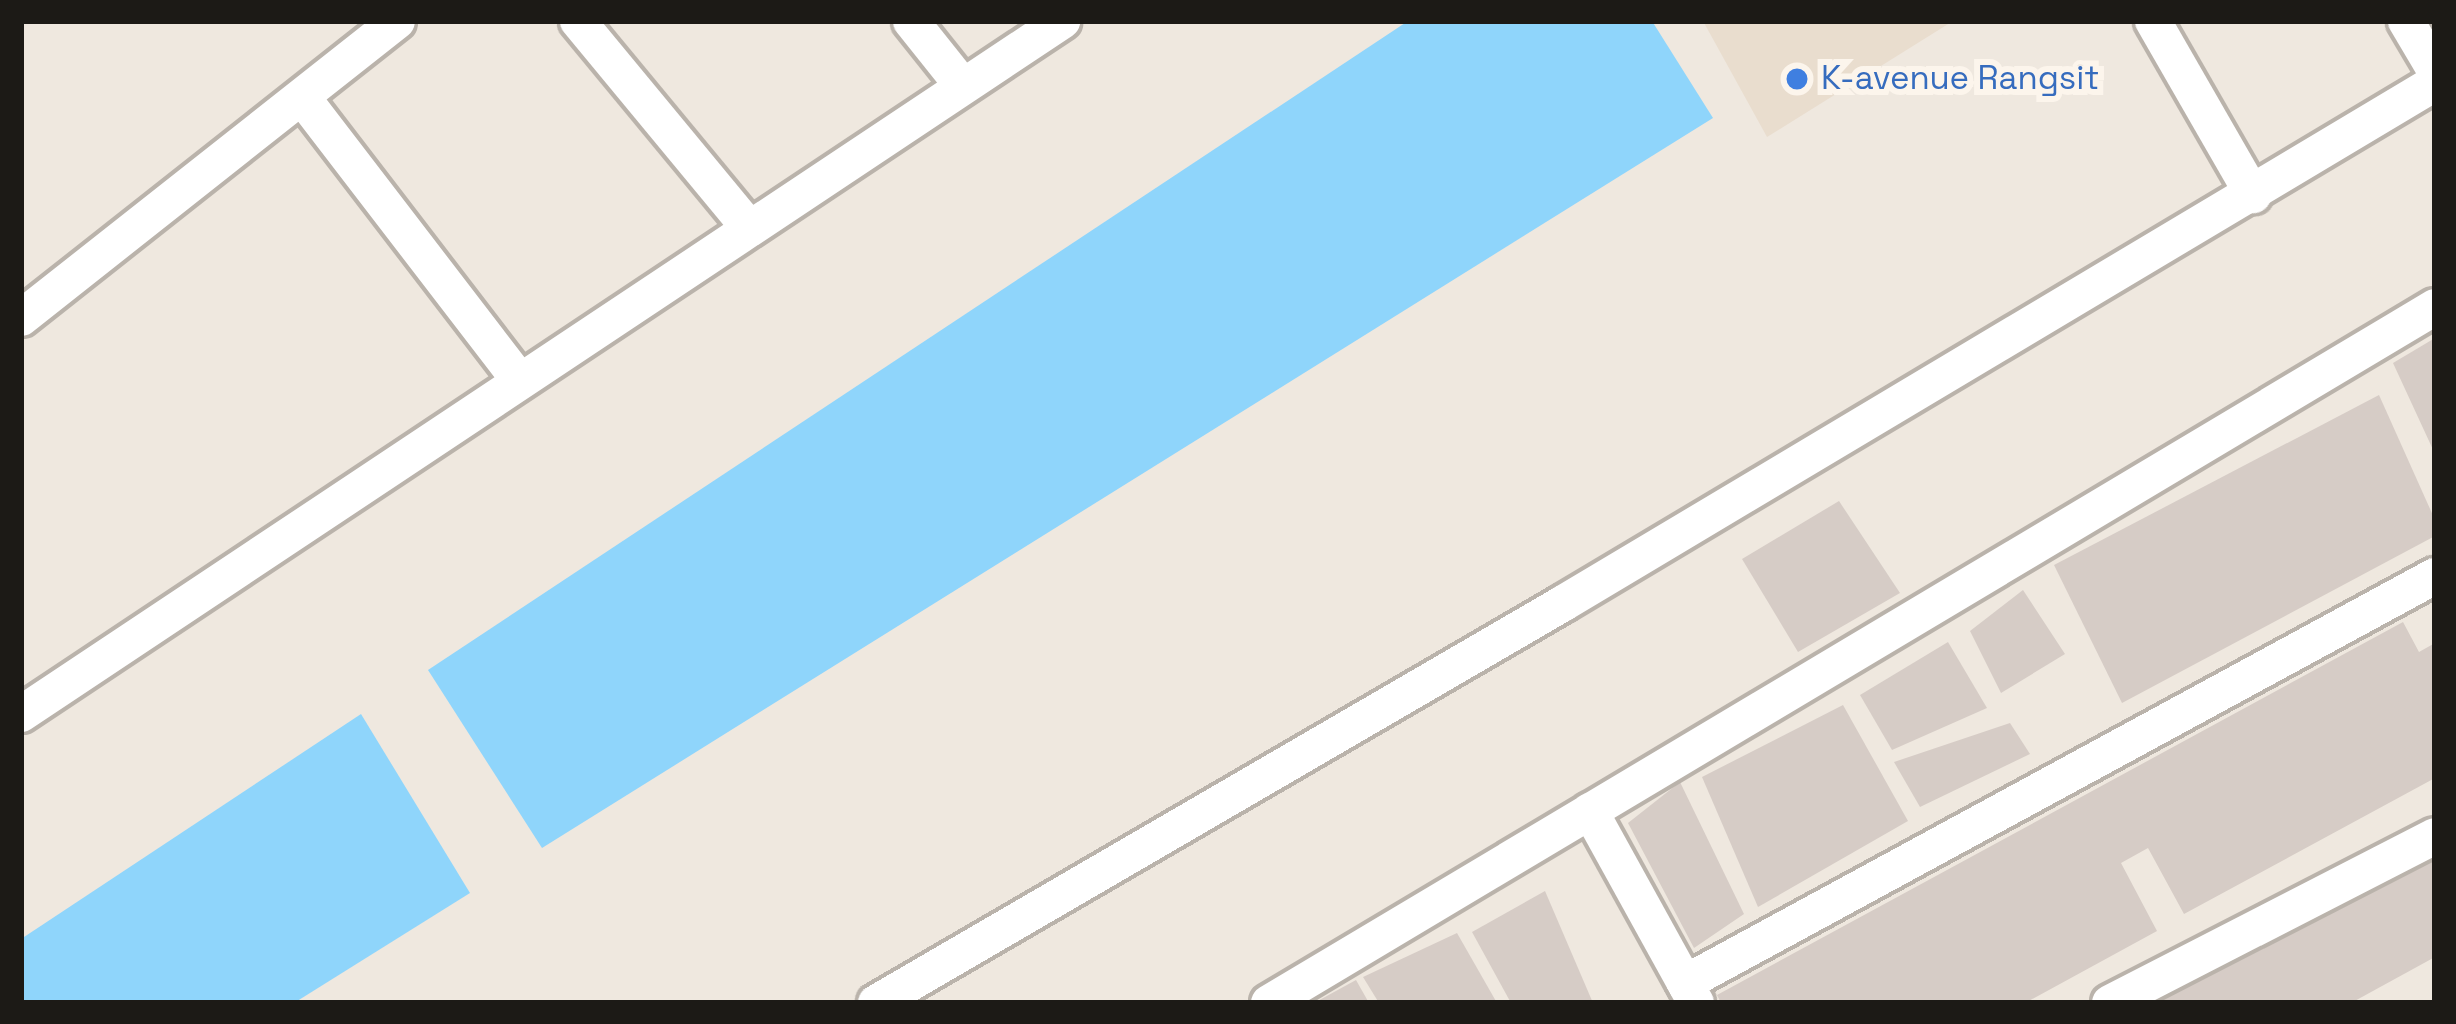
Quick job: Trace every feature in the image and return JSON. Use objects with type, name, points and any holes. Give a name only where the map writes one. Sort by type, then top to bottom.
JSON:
[{"type":"street","points":[[21,318],[397,21]]},
{"type":"street","points":[[578,21],[749,228]]},
{"type":"street","points":[[911,21],[962,85]]},
{"type":"street","points":[[21,714],[1062,21]]},
{"type":"street","points":[[2153,21],[2253,195]]},
{"type":"street","points":[[2406,21],[2435,70]]},
{"type":"street","points":[[876,1003],[2253,195],[2435,83]]},
{"type":"street","points":[[302,97],[520,381]]},
{"type":"street","points":[[1269,1003],[2435,307]]},
{"type":"street","points":[[1590,811],[1690,993],[2435,576]]},
{"type":"street","points":[[2110,1003],[2435,836]]},
{"type":"shaded area","name":"K-avenue Rangsit","points":[[1703,21],[1953,21],[1767,137]]},
{"type":"water","points":[[1408,21],[1652,21],[1713,118],[542,848],[428,670]]},
{"type":"water","points":[[361,714],[470,893],[294,1003],[21,1003],[21,939]]},
{"type":"building","points":[[2435,338],[2435,454],[2393,363]]},
{"type":"building","points":[[2379,395],[2435,520],[2435,536],[2122,703],[2054,565]]},
{"type":"building","points":[[1839,501],[1900,593],[1798,652],[1742,559]]},
{"type":"building","points":[[2023,590],[2065,654],[2001,693],[1970,631]]},
{"type":"building","points":[[2403,622],[2419,652],[2435,643],[2435,778],[2184,914],[2148,848],[2121,863],[2157,931],[2025,1003],[1721,1003],[1717,995]]},
{"type":"building","points":[[1948,642],[1987,708],[1892,750],[1860,695]]},
{"type":"building","points":[[1843,705],[1908,821],[1758,907],[1702,777]]},
{"type":"building","points":[[2010,723],[2030,754],[1920,807],[1894,762]]},
{"type":"building","points":[[1680,782],[1744,914],[1694,948],[1628,823]]},
{"type":"building","points":[[2435,857],[2435,957],[2351,1003],[2156,1003]]},
{"type":"building","points":[[1545,891],[1593,1003],[1511,1003],[1472,932]]},
{"type":"building","points":[[1457,933],[1497,1003],[1379,1003],[1363,977]]},
{"type":"building","points":[[1356,980],[1369,1003],[1314,1003]]},
{"type":"place","name":"K-avenue Rangsit","points":[[1797,79]]}]
